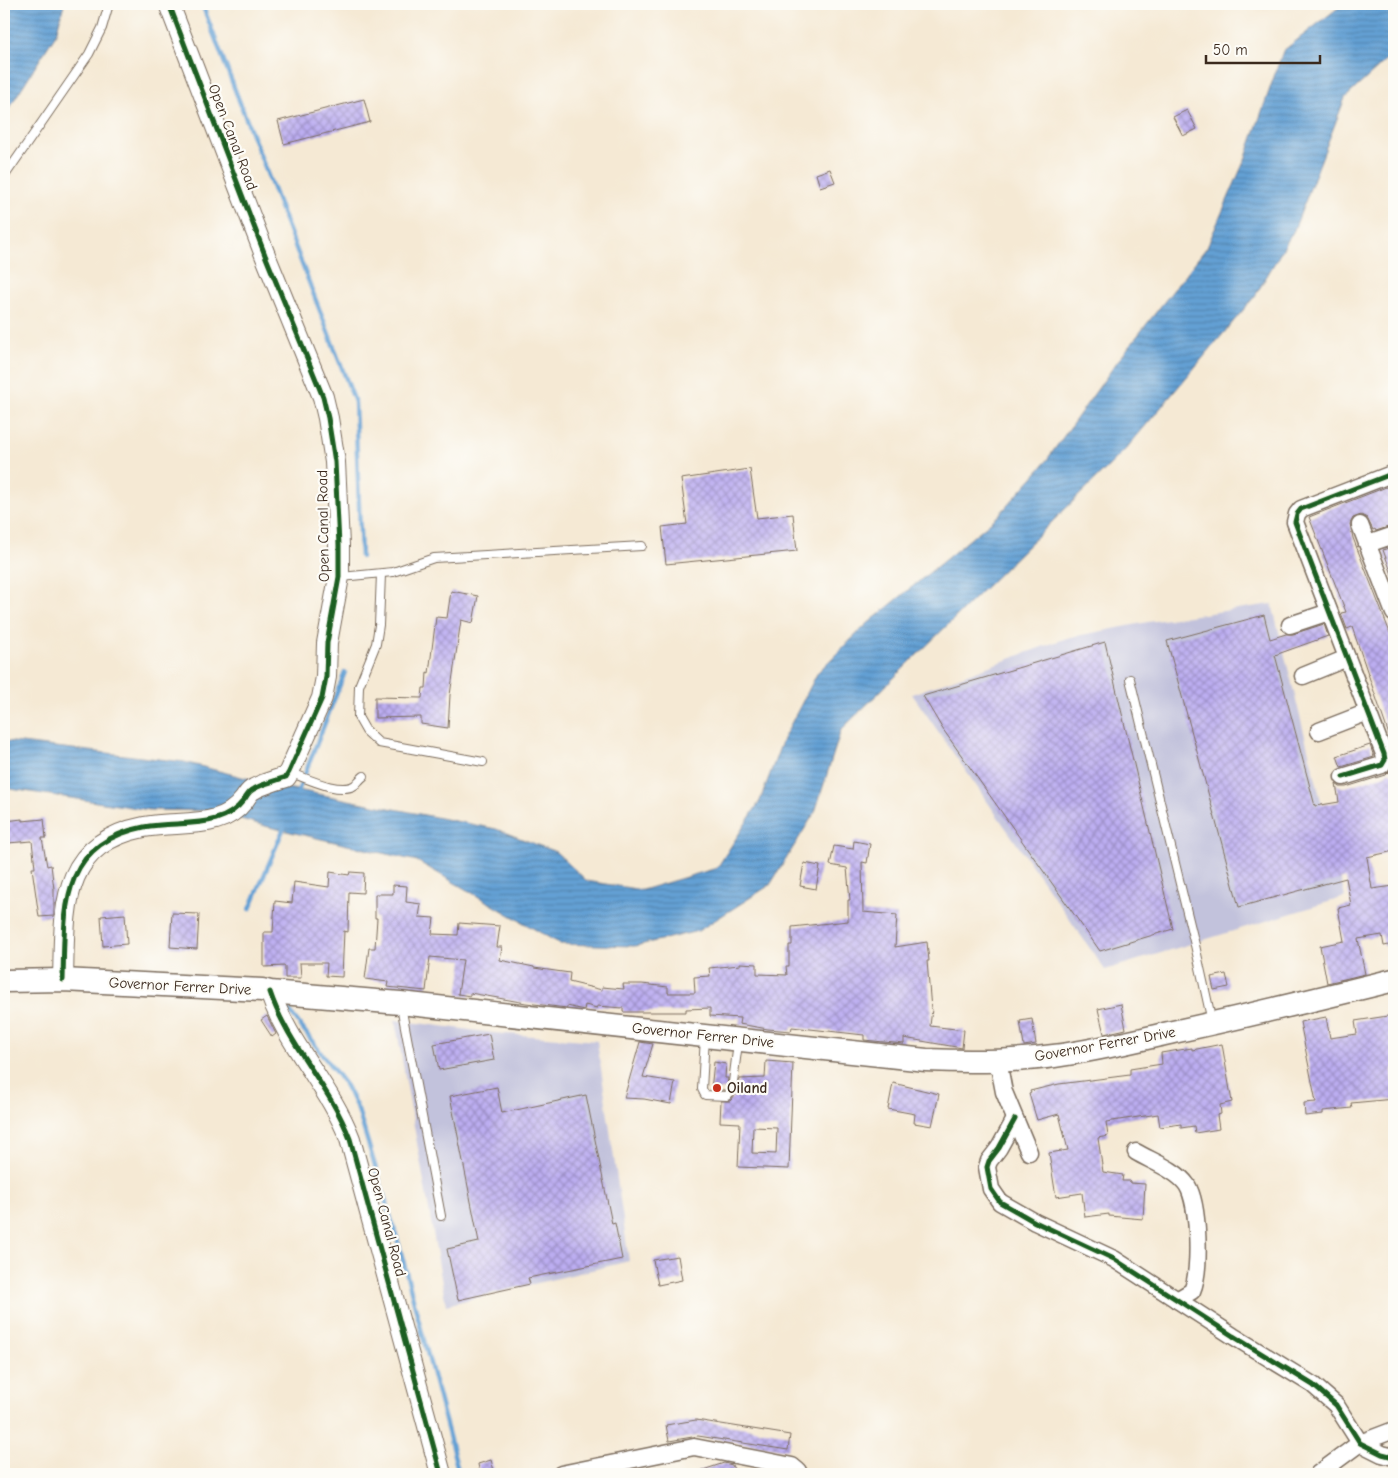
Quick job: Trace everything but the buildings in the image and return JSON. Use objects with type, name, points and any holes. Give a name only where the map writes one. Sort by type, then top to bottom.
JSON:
[{"type":"main road","name":"Governor Ferrer Drive","points":[[4,981],[63,980],[262,990],[400,1002],[926,1060],[960,1062],[1055,1056],[1092,1050],[1212,1024],[1394,980]]},
{"type":"street","name":"Open Canal Road","points":[[169,4],[265,254],[323,397],[335,462],[339,545],[338,577],[327,643],[325,688],[289,772]]},
{"type":"street","points":[[1343,777],[1382,765],[1385,760],[1384,754],[1296,522],[1296,514],[1301,509],[1394,473]]},
{"type":"street","points":[[1360,524],[1394,613]]},
{"type":"street","points":[[1368,544],[1394,535]]},
{"type":"street","points":[[1290,625],[1329,612]]},
{"type":"street","points":[[1304,676],[1347,658]]},
{"type":"street","points":[[1319,731],[1368,712]]},
{"type":"street","points":[[63,980],[64,937],[69,891],[72,880],[86,857],[96,847],[108,839],[133,829],[156,825],[209,821],[224,816],[240,805],[249,792],[286,777],[289,772]]},
{"type":"street","name":"Open Canal Road","points":[[270,992],[281,1021],[335,1104],[350,1139],[441,1474]]},
{"type":"street","points":[[998,1061],[1002,1084],[1029,1152]]},
{"type":"street","points":[[1015,1119],[987,1167],[991,1189],[1000,1202],[1023,1216],[1114,1259],[1313,1385],[1336,1405],[1360,1443],[1394,1458]]},
{"type":"street","points":[[1136,1152],[1175,1174],[1187,1185],[1192,1197],[1197,1236],[1197,1275],[1192,1291],[1177,1300]]},
{"type":"street","points":[[1318,1474],[1360,1443],[1394,1430]]},
{"type":"street","points":[[561,1474],[694,1447],[792,1466],[799,1474]]},
{"type":"lane","points":[[4,177],[89,54],[102,28],[109,4]]},
{"type":"lane","points":[[338,577],[393,572],[434,558],[642,546]]},
{"type":"lane","points":[[381,574],[379,625],[376,644],[359,686],[358,717],[366,731],[380,743],[483,762]]},
{"type":"lane","points":[[1130,679],[1193,936],[1212,1024]]},
{"type":"lane","points":[[289,772],[332,787],[344,789],[355,785],[364,776]]},
{"type":"lane","points":[[400,1002],[440,1216]]},
{"type":"lane","points":[[705,1035],[702,1089],[705,1095],[727,1096],[732,1090],[739,1039]]},
{"type":"shaded area","points":[[1272,604],[1345,897],[1105,970],[912,694],[1067,638],[1148,622]]},
{"type":"shaded area","points":[[395,1020],[493,1033],[597,1041],[629,1261],[446,1305]]},
{"type":"water","points":[[4,4],[64,4],[56,34],[4,116]]},
{"type":"water","points":[[1343,4],[1394,4],[1394,53],[1345,98],[1294,230],[1255,296],[1125,450],[841,730],[815,812],[770,885],[698,931],[635,946],[560,944],[417,861],[269,827],[213,811],[150,810],[4,788],[4,741],[184,762],[277,786],[496,829],[556,852],[587,881],[642,890],[717,868],[760,801],[783,739],[818,672],[866,625],[998,516],[1041,468],[1117,362],[1207,247],[1246,157],[1283,51]]},
{"type":"waterway","points":[[202,4],[355,402],[361,557]]},
{"type":"waterway","points":[[297,794],[345,672]]},
{"type":"waterway","points":[[250,909],[285,825]]},
{"type":"waterway","points":[[288,1009],[346,1086],[358,1110],[399,1245],[459,1474]]},
{"type":"cycle path","points":[[63,980],[64,929],[72,884],[81,865],[95,848],[116,836],[144,827],[220,818],[235,809],[252,790],[286,777],[322,698],[326,677],[327,643],[339,577],[335,462],[323,397],[265,255],[169,4]]},
{"type":"cycle path","points":[[1343,777],[1382,765],[1385,760],[1384,754],[1295,522],[1297,514],[1301,509],[1394,473]]},
{"type":"cycle path","points":[[270,992],[287,1030],[332,1101],[350,1139],[441,1474]]},
{"type":"cycle path","points":[[1015,1119],[987,1167],[991,1189],[1000,1202],[1035,1222],[1114,1259],[1313,1385],[1336,1405],[1360,1443],[1382,1454],[1394,1457]]},
{"type":"place","name":"Oiland","points":[[717,1088]]}]
